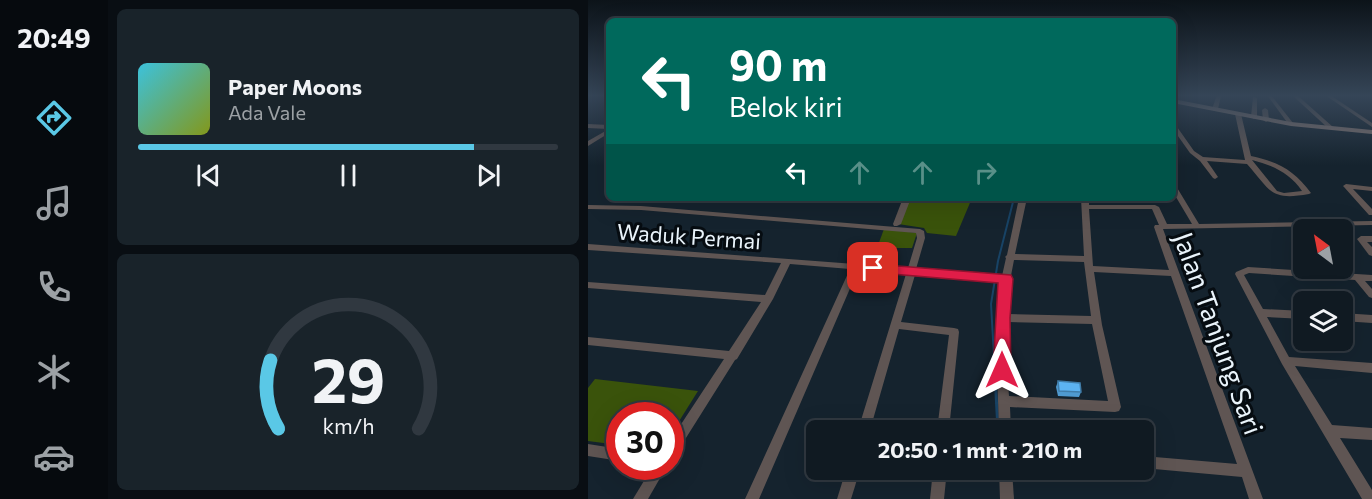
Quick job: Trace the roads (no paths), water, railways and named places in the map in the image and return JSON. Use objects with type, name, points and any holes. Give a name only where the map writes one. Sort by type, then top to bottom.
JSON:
[{"type":"main road","points":[[1259,118],[1291,124],[1372,132]]},
{"type":"street","points":[[1203,160],[1248,160],[1274,162],[1307,193],[1283,195],[1275,192],[1248,160],[1239,118]]},
{"type":"street","points":[[1287,118],[1291,124]]},
{"type":"street","points":[[1320,118],[1331,128]]},
{"type":"street","points":[[588,126],[606,129]]},
{"type":"street","points":[[1176,129],[1192,152],[1203,160],[1215,177]]},
{"type":"street","points":[[588,144],[606,131]]},
{"type":"street","points":[[1372,189],[1347,186],[1372,213]]},
{"type":"street","name":"Jalan Tanjung Sari","points":[[1176,191],[1196,225],[1164,226],[1157,229],[1256,499]]},
{"type":"street","points":[[897,224],[907,201]]},
{"type":"street","points":[[1005,420],[1002,318],[1004,278],[1022,201]]},
{"type":"street","points":[[1132,201],[1135,208]]},
{"type":"street","points":[[1004,401],[1115,407],[1096,320],[1085,203],[1135,208],[1155,207],[1164,226]]},
{"type":"street","points":[[588,207],[917,229],[921,238],[909,272],[896,325],[867,420]]},
{"type":"street","points":[[1196,225],[1372,223]]},
{"type":"street","points":[[1372,239],[1360,239],[1372,254]]},
{"type":"street","name":"Waduk Permai","points":[[588,247],[1004,278]]},
{"type":"street","points":[[1009,257],[1173,273]]},
{"type":"street","points":[[684,431],[768,299],[787,261]]},
{"type":"street","points":[[752,499],[855,267]]},
{"type":"street","points":[[1370,499],[1286,361],[1240,276],[1242,270],[1372,278]]},
{"type":"street","points":[[1357,277],[1372,295]]},
{"type":"street","points":[[588,285],[768,299]]},
{"type":"street","points":[[1259,313],[1293,315]]},
{"type":"street","points":[[1002,318],[1096,320]]},
{"type":"street","points":[[1353,318],[1372,319]]},
{"type":"street","points":[[896,325],[954,332],[944,420]]},
{"type":"street","points":[[588,341],[733,356]]},
{"type":"street","points":[[1286,361],[1372,368]]},
{"type":"street","points":[[1329,431],[1372,434]]},
{"type":"street","points":[[588,450],[606,453]]},
{"type":"street","points":[[1154,463],[1245,471]]},
{"type":"street","points":[[640,499],[653,480]]},
{"type":"street","points":[[844,499],[850,480]]},
{"type":"street","points":[[937,499],[939,480]]},
{"type":"street","points":[[1006,480],[1007,499]]},
{"type":"waterway","points":[[994,357],[991,304],[998,261],[1013,201]]},
{"type":"waterway","points":[[994,356],[997,420]]}]
